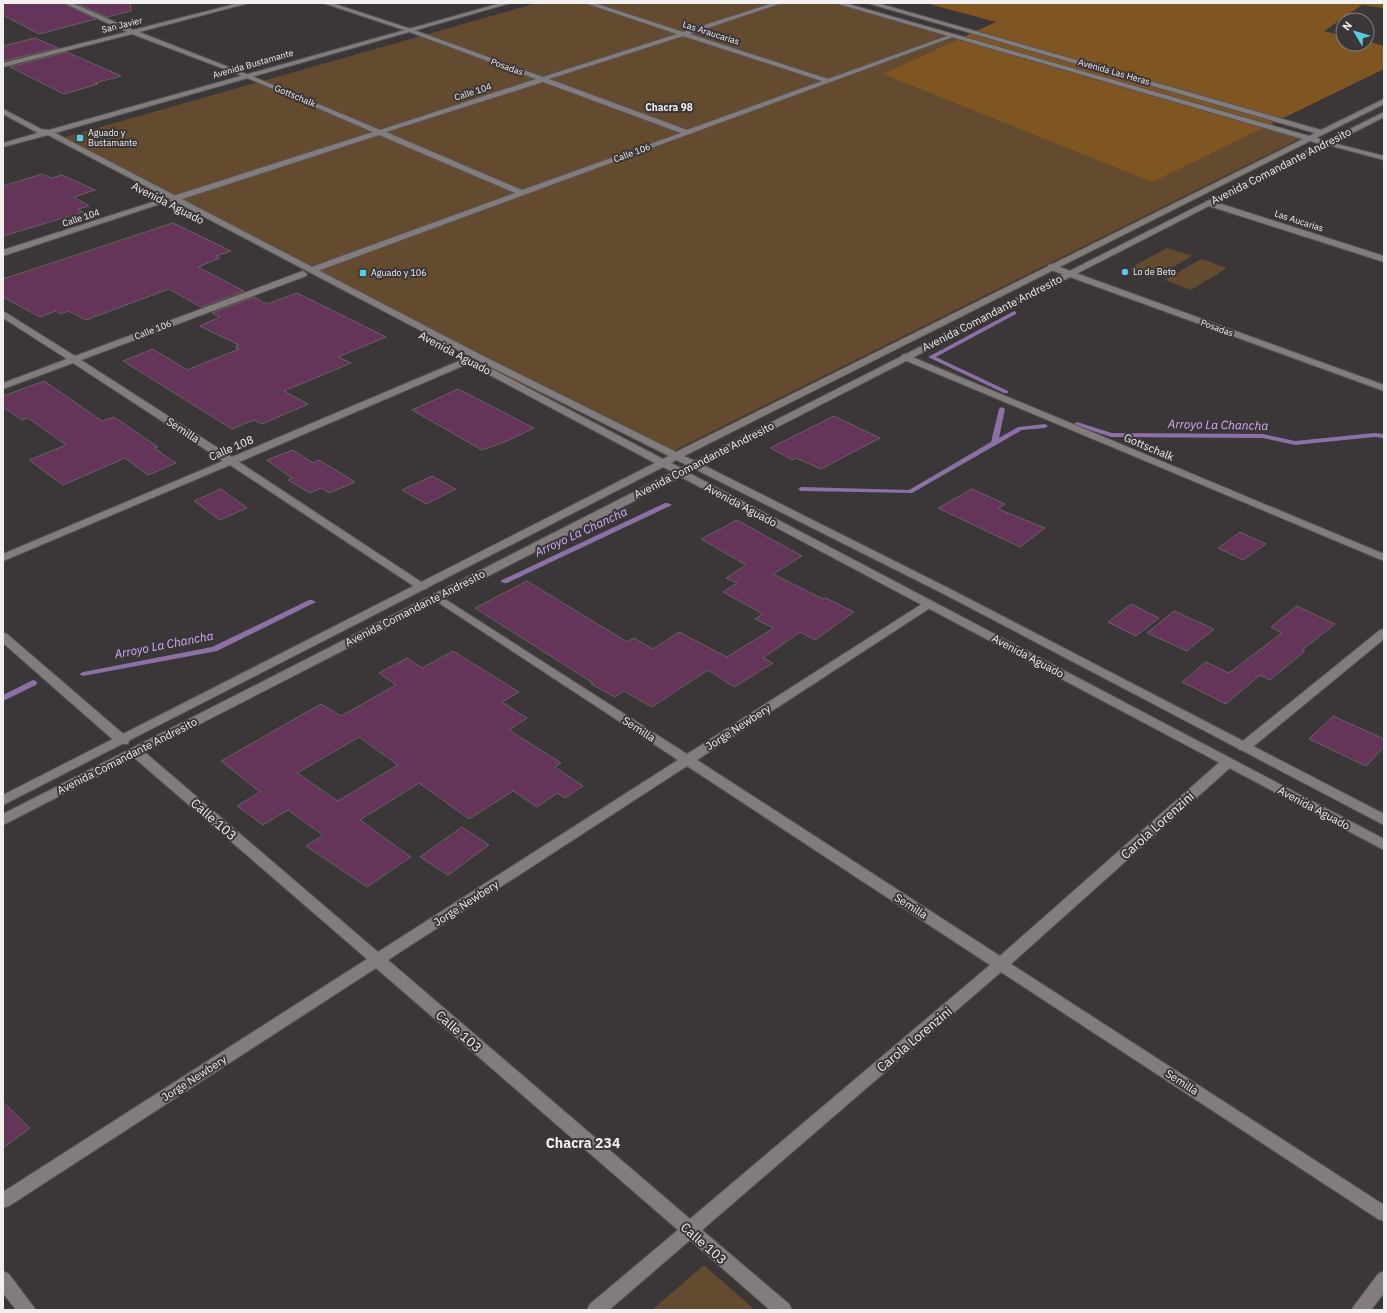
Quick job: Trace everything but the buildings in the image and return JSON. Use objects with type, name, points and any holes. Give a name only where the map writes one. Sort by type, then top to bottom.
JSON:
[{"type":"street","name":"Gottschalk","points":[[67,3],[133,32],[247,76],[522,193]]},
{"type":"street","name":"San Javier","points":[[3,65],[246,3]]},
{"type":"street","name":"Posadas","points":[[326,3],[408,30],[688,133]]},
{"type":"street","name":"Avenida Bustamante","points":[[3,145],[38,133],[49,132],[508,3]]},
{"type":"street","name":"Las Araucarias","points":[[588,3],[828,81]]},
{"type":"street","name":"Calle 104","points":[[3,253],[779,3]]},
{"type":"street","name":"Avenida Las Heras","points":[[838,3],[1308,138],[1384,158]]},
{"type":"street","name":"Avenida Las Heras","points":[[870,3],[1384,150]]},
{"type":"street","name":"Calle 106","points":[[3,386],[307,272],[952,36]]},
{"type":"street","name":"Avenida Comandante Andresito","points":[[3,801],[123,741],[663,463],[1384,101]]},
{"type":"street","name":"Avenida Aguado","points":[[3,111],[38,133],[307,272],[469,360],[1384,845]]},
{"type":"street","name":"Avenida Comandante Andresito","points":[[3,820],[693,465],[1384,114]]},
{"type":"street","name":"Avenida Aguado","points":[[49,132],[169,200]]},
{"type":"street","name":"Las Aucarias","points":[[1209,203],[1384,259]]},
{"type":"street","name":"Posadas","points":[[1051,267],[1384,388]]},
{"type":"street","name":"Avenida Aguado","points":[[307,272],[478,356],[948,592],[1384,820]]},
{"type":"street","name":"Semilla","points":[[3,314],[231,461],[422,587]]},
{"type":"street","name":"Gottschalk","points":[[905,357],[1384,558]]},
{"type":"street","name":"Calle 108","points":[[3,558],[469,360]]},
{"type":"street","name":"Semilla","points":[[437,597],[686,761],[1001,964],[1384,1214]]},
{"type":"street","name":"Jorge Newbery","points":[[3,1201],[929,604]]},
{"type":"street","points":[[1244,747],[1384,633]]},
{"type":"street","points":[[3,637],[123,741]]},
{"type":"street","name":"Calle 103","points":[[136,752],[376,961],[783,1310]]},
{"type":"street","name":"Carola Lorenzini","points":[[596,1310],[1001,964],[1227,762]]},
{"type":"street","points":[[3,1279],[27,1310]]},
{"type":"street","points":[[1360,1310],[1384,1279]]},
{"type":"shaded area","points":[[537,3],[839,3],[1303,137],[671,452],[62,138]]},
{"type":"shaded area","points":[[925,3],[1384,3],[1384,8],[1362,5],[1352,12],[1335,12],[1335,23],[1324,31],[1335,34],[1335,52],[1375,52],[1375,43],[1384,46],[1384,69],[1152,182],[883,74],[996,22]]},
{"type":"shaded area","points":[[1167,248],[1192,256],[1156,277],[1130,268]]},
{"type":"shaded area","points":[[1201,259],[1227,268],[1191,290],[1165,280]]},
{"type":"shaded area","points":[[704,1265],[755,1310],[652,1310]]},
{"type":"waterway","points":[[1006,392],[931,357],[1014,313]]},
{"type":"waterway","points":[[994,443],[1002,409]]},
{"type":"waterway","name":"Arroyo La Chancha","points":[[1077,424],[1111,435],[1263,436],[1295,443],[1374,435],[1384,436]]},
{"type":"waterway","name":"Arroyo La Chancha","points":[[801,489],[910,492],[1020,428],[1045,426]]},
{"type":"waterway","name":"Arroyo La Chancha","points":[[504,581],[668,505]]},
{"type":"waterway","name":"Arroyo La Chancha","points":[[83,674],[214,649],[312,602]]},
{"type":"waterway","name":"Arroyo La Chancha","points":[[3,698],[33,683]]},
{"type":"place","name":"Aguado y Bustamante","points":[[80,138]]},
{"type":"place","name":"Lo de Beto","points":[[1125,272]]},
{"type":"place","name":"Aguado y 106","points":[[363,273]]},
{"type":"district","name":"Chacra 98","points":[[669,107]]},
{"type":"district","name":"Chacra 234","points":[[583,1143]]}]
